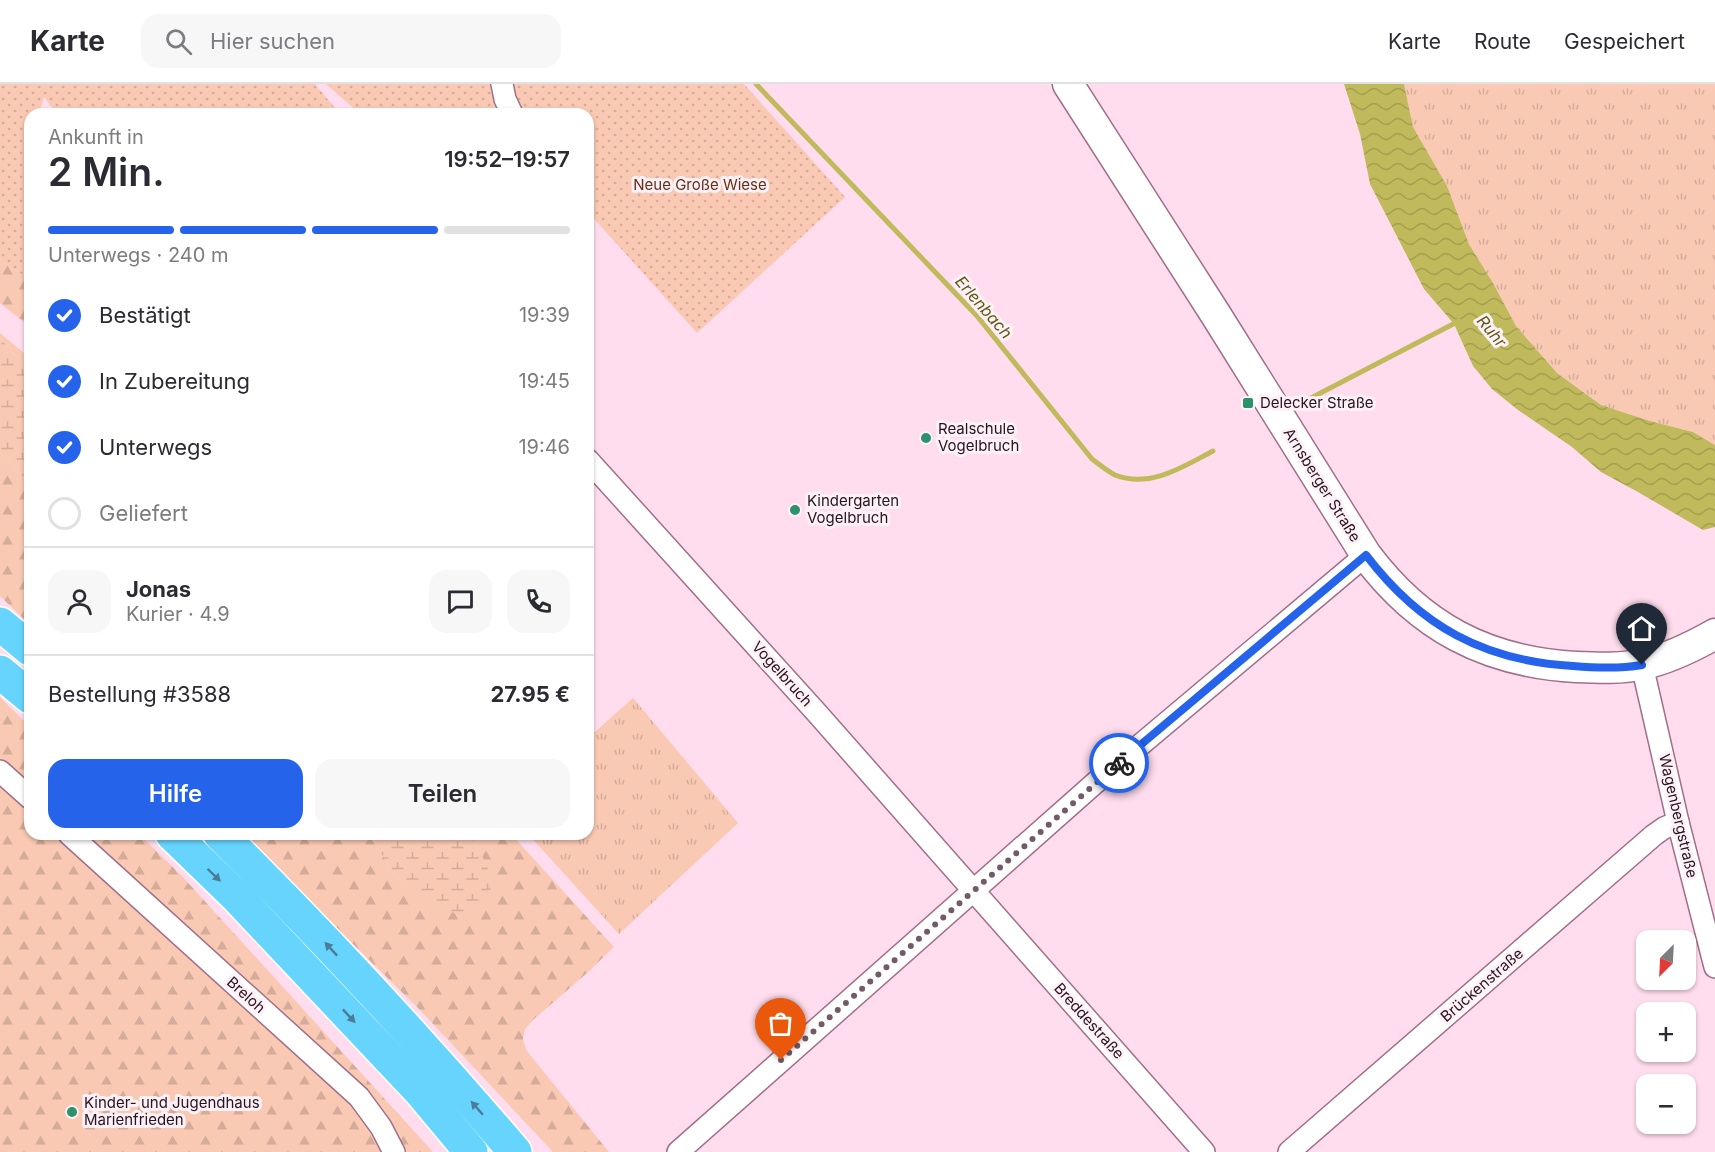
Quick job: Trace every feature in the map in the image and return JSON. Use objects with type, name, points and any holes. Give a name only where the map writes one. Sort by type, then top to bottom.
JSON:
[{"type":"highway","points":[[0,624],[24,645]]},
{"type":"highway","points":[[0,672],[24,692]]},
{"type":"highway","points":[[178,840],[237,897],[420,1091],[471,1152]]},
{"type":"highway","points":[[226,840],[444,1069],[515,1152]]},
{"type":"street","points":[[502,84],[509,108]]},
{"type":"street","name":"Arnsberger Straße","points":[[1068,84],[1366,555],[1394,590],[1420,613],[1473,644],[1510,657],[1544,664],[1612,668],[1642,665],[1683,651],[1715,634]]},
{"type":"street","name":"Vogelbruch","points":[[594,467],[973,890]]},
{"type":"street","points":[[678,1152],[1095,783],[1366,555]]},
{"type":"street","name":"Wagenbergstraße","points":[[1642,665],[1678,822],[1715,967]]},
{"type":"street","points":[[0,771],[24,793]]},
{"type":"street","name":"Brückenstraße","points":[[1290,1152],[1654,835],[1678,822]]},
{"type":"street","name":"Breloh","points":[[75,840],[359,1097],[381,1127],[394,1152]]},
{"type":"street","name":"Breddestraße","points":[[973,890],[1201,1151]]},
{"type":"green space","points":[[0,84],[315,84],[335,108],[52,108],[44,97],[41,108],[24,108],[24,275],[0,259]]},
{"type":"green space","name":"Neue Große Wiese","points":[[326,84],[744,84],[845,197],[697,333],[594,219],[594,108],[353,108]]},
{"type":"green space","points":[[1404,84],[1715,84],[1715,445],[1693,432],[1601,405],[1557,373],[1516,326],[1469,244],[1447,186],[1413,127]]},
{"type":"green space","points":[[0,259],[24,275],[24,322],[0,303]]},
{"type":"green space","points":[[0,333],[24,353],[24,365],[0,338]]},
{"type":"green space","points":[[0,338],[24,365],[24,478],[0,453]]},
{"type":"green space","points":[[0,453],[24,478],[24,619],[0,596]]},
{"type":"green space","points":[[0,697],[24,721],[24,840],[145,840],[181,875],[433,1152],[0,1152]]},
{"type":"green space","points":[[633,698],[738,823],[619,934],[533,840],[594,840],[594,733]]},
{"type":"green space","points":[[247,840],[372,840],[402,884],[479,849],[471,840],[516,840],[614,947],[533,1020],[525,1029],[523,1039],[526,1050],[609,1152],[553,1152],[419,1009]]},
{"type":"green space","points":[[372,840],[471,840],[479,849],[492,878],[485,906],[462,915],[432,907],[402,884]]},
{"type":"water","name":"Ruhr","points":[[1344,84],[1404,84],[1413,127],[1447,186],[1469,244],[1516,326],[1557,373],[1601,405],[1693,432],[1715,445],[1715,527],[1703,530],[1601,472],[1572,447],[1492,389],[1473,366],[1454,324],[1424,289],[1370,184],[1360,134]]},
{"type":"waterway","name":"Erlenbach","points":[[756,84],[977,316],[1092,459],[1115,475],[1128,479],[1141,479],[1166,474],[1213,451]]},
{"type":"waterway","points":[[1311,398],[1459,321]]},
{"type":"way so far","points":[[781,1060],[1119,763]]},
{"type":"place","name":"Delecker Straße","points":[[1248,403]]},
{"type":"place","name":"Realschule Vogelbruch","points":[[926,438]]},
{"type":"place","name":"Kindergarten Vogelbruch","points":[[795,510]]},
{"type":"place","name":"Kinder- und Jugendhaus Marienfrieden","points":[[72,1112]]},
{"type":"route","points":[[1119,763],[1366,555],[1394,590],[1420,613],[1473,644],[1535,663],[1600,668],[1642,665]]}]
